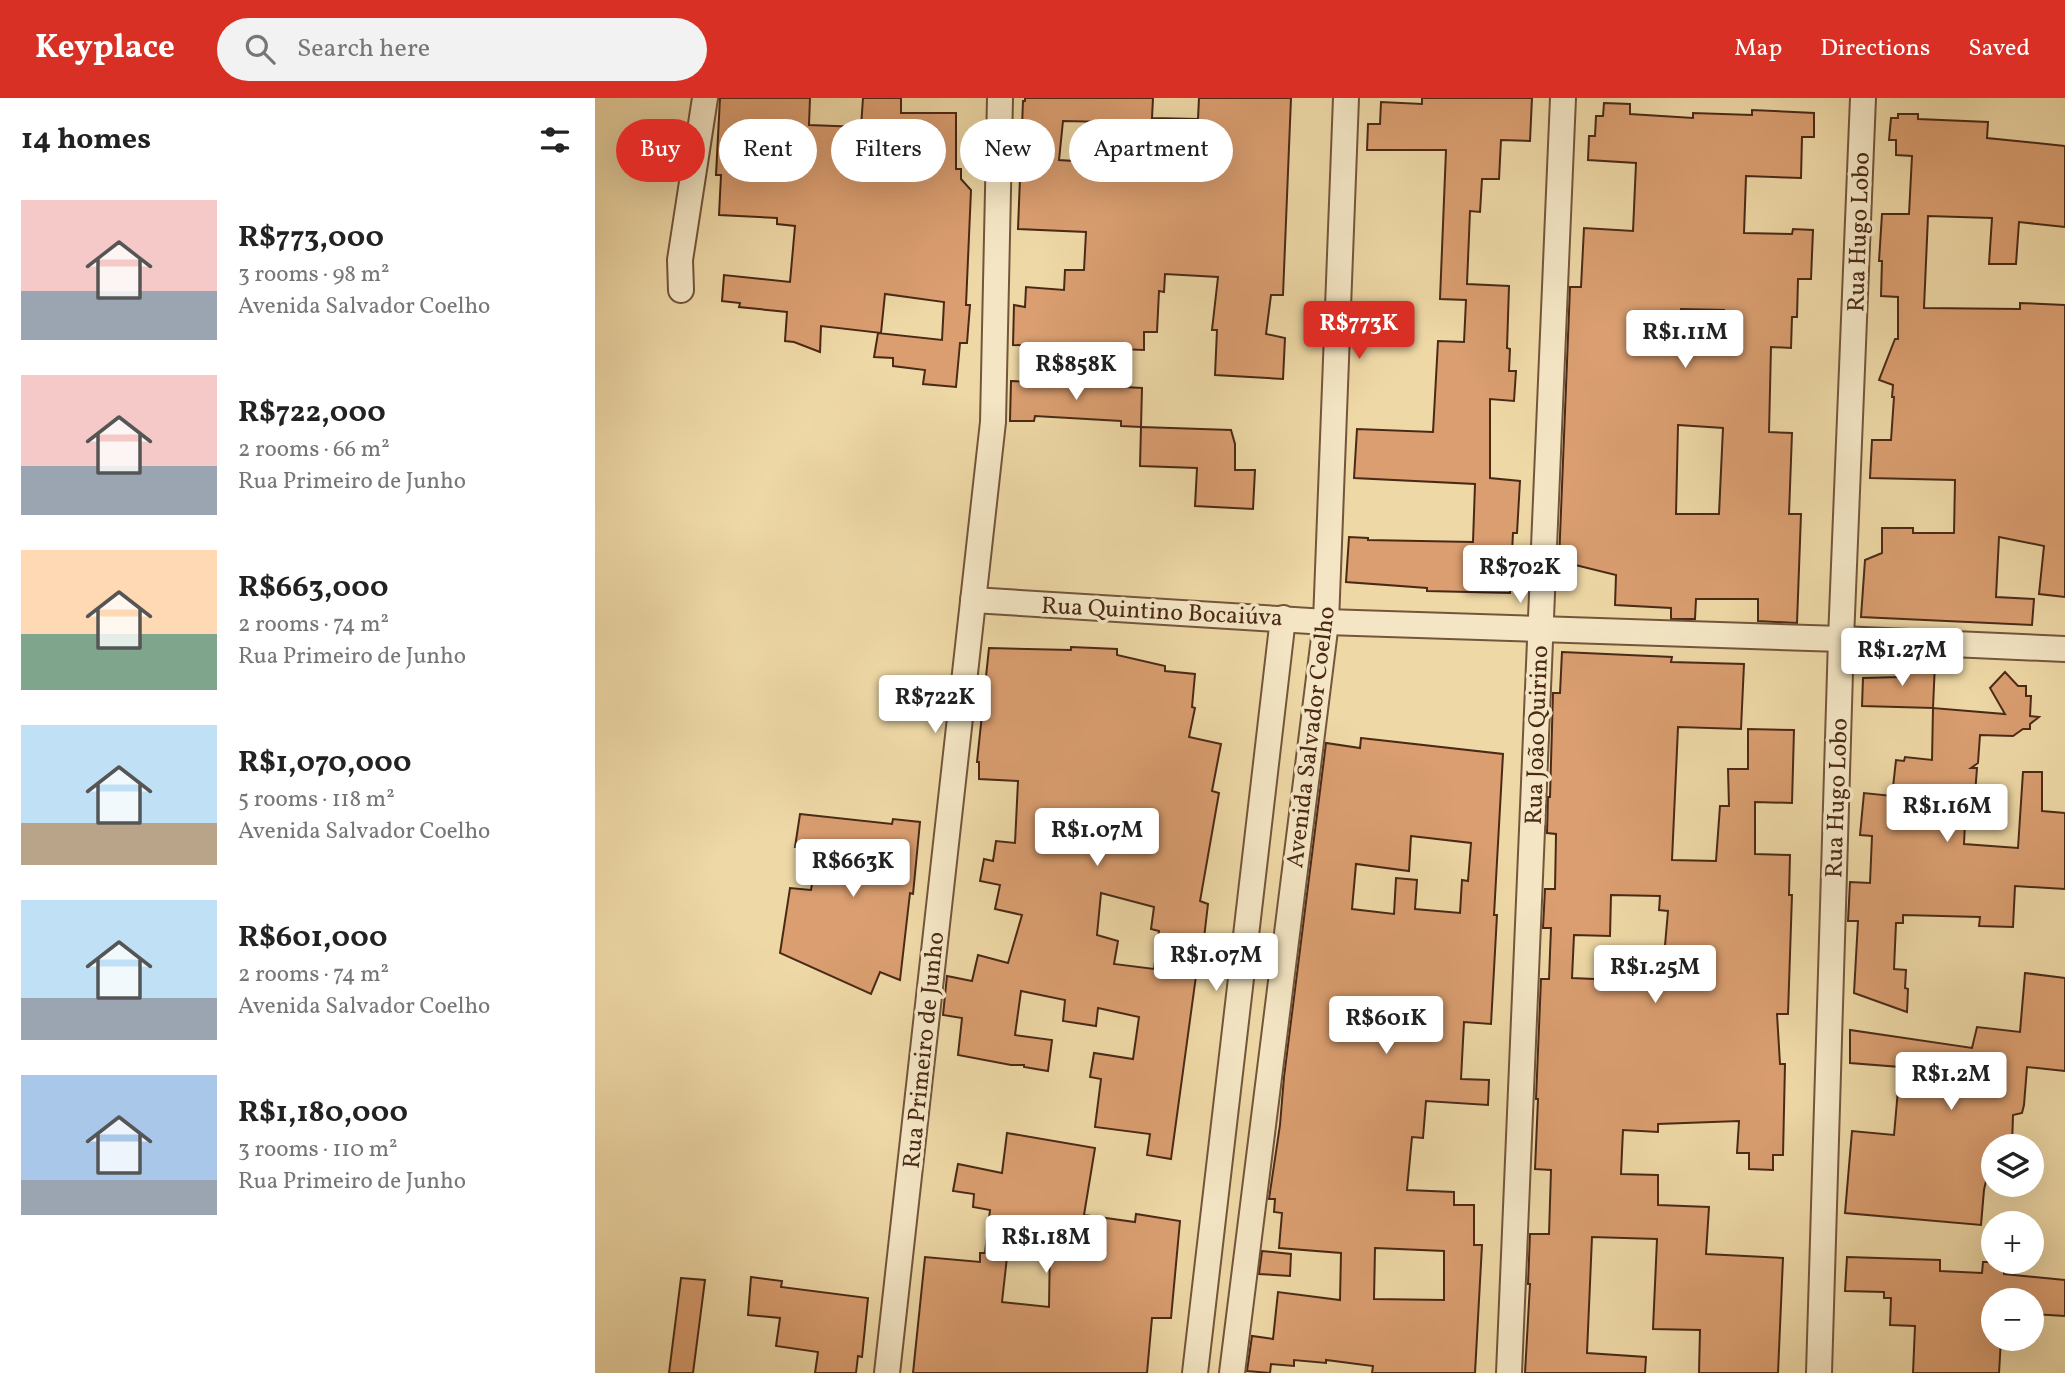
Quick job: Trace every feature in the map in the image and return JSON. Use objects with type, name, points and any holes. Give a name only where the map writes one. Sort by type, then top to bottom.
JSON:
[{"type":"street","points":[[681,290],[680,260],[705,98]]},
{"type":"street","name":"Rua Primeiro de Junho","points":[[887,1373],[993,422],[1000,98]]},
{"type":"street","name":"Avenida Salvador Coelho","points":[[1232,1373],[1326,622],[1346,98]]},
{"type":"street","name":"Rua João Quirino","points":[[1509,1373],[1563,98]]},
{"type":"street","name":"Rua Hugo Lobo","points":[[1819,1373],[1841,639],[1863,98]]},
{"type":"street","name":"Rua Quintino Bocaiúva","points":[[973,600],[1326,622],[2065,649]]},
{"type":"street","name":"Avenida Salvador Coelho","points":[[1195,1373],[1283,618]]},
{"type":"building","points":[[720,98],[810,98],[809,119],[719,119],[719,175],[716,175]]},
{"type":"building","points":[[863,98],[901,98],[901,113],[956,113],[956,169],[960,169],[960,182],[964,182],[971,190],[966,305],[970,305],[967,343],[960,343],[956,387],[923,384],[925,370],[893,366],[893,358],[874,357],[878,333],[942,340],[944,302],[885,294],[881,333],[821,326],[820,352],[785,341],[787,312],[739,307],[740,303],[722,301],[724,275],[790,282],[795,226],[777,224],[777,218],[719,215],[721,182],[817,182],[817,125],[831,126],[831,182],[946,182],[946,119],[862,119]]},
{"type":"building","points":[[1025,98],[1153,98],[1152,118],[1198,119],[1199,98],[1291,98],[1283,295],[1271,295],[1266,334],[1285,338],[1283,379],[1215,375],[1217,330],[1212,330],[1218,277],[1165,274],[1164,292],[1159,291],[1157,332],[1144,332],[1144,350],[1013,345],[1014,305],[1025,307],[1026,287],[1064,290],[1065,270],[1084,270],[1086,232],[1018,229],[1020,182],[1055,182],[1055,119],[1022,119]]},
{"type":"building","points":[[1422,98],[1532,98],[1530,141],[1501,140],[1499,179],[1482,179],[1480,212],[1470,211],[1467,284],[1509,286],[1507,348],[1510,349],[1509,371],[1516,371],[1514,401],[1490,399],[1490,478],[1520,481],[1517,533],[1513,533],[1510,593],[1427,591],[1427,588],[1346,582],[1349,537],[1368,540],[1473,542],[1475,484],[1354,478],[1357,429],[1433,432],[1438,341],[1464,342],[1466,300],[1440,299],[1446,150],[1367,150],[1368,124],[1380,124],[1381,102],[1422,104]]},
{"type":"building","points":[[1604,103],[1630,104],[1630,114],[1693,118],[1693,113],[1752,115],[1752,110],[1814,113],[1814,137],[1802,137],[1801,178],[1746,176],[1744,233],[1792,234],[1793,229],[1813,230],[1811,279],[1798,279],[1797,317],[1792,317],[1791,348],[1771,347],[1769,432],[1792,433],[1789,514],[1801,514],[1797,623],[1758,621],[1758,599],[1696,599],[1695,619],[1671,619],[1671,608],[1615,605],[1616,575],[1559,561],[1570,287],[1581,287],[1584,228],[1633,231],[1636,163],[1588,160],[1589,136],[1595,136],[1596,116],[1603,116]],"holes":[[[1681,309],[1724,310],[1723,352],[1680,350]],[[1678,425],[1723,428],[1719,514],[1676,514]]]},
{"type":"building","points":[[1898,114],[1918,114],[1918,119],[1988,122],[1987,138],[2065,146],[2065,227],[2019,222],[2016,264],[1989,264],[1992,218],[1928,216],[1924,308],[2020,309],[2020,303],[2065,305],[2065,597],[2039,594],[2044,546],[1999,537],[1996,597],[2034,599],[2032,625],[1861,617],[1865,560],[1882,553],[1882,528],[1913,528],[1913,533],[1954,533],[1955,480],[1870,478],[1872,440],[1891,440],[1893,385],[1879,380],[1895,339],[1898,339],[1898,297],[1881,296],[1882,261],[1879,261],[1882,214],[1909,214],[1912,156],[1896,155],[1896,140],[1889,140],[1891,118],[1898,118]]},
{"type":"building","points":[[1011,381],[1142,388],[1141,427],[1121,426],[1121,421],[1035,416],[1034,421],[1010,421]]},
{"type":"building","points":[[1141,427],[1231,430],[1235,444],[1235,470],[1255,470],[1253,509],[1195,506],[1197,468],[1140,466]]},
{"type":"building","points":[[1071,647],[1117,649],[1117,655],[1165,666],[1165,671],[1195,674],[1192,707],[1195,708],[1189,737],[1221,744],[1212,791],[1219,793],[1200,901],[1208,904],[1202,955],[1199,954],[1171,1159],[1147,1155],[1150,1134],[1095,1127],[1101,1079],[1090,1077],[1094,1053],[1133,1059],[1139,1017],[1098,1008],[1096,1026],[1063,1021],[1065,1000],[1021,991],[1015,1035],[1052,1040],[1048,1071],[958,1055],[962,1018],[943,1015],[947,976],[972,981],[978,955],[1008,963],[1022,915],[995,909],[1000,885],[980,881],[984,859],[993,861],[996,841],[1015,843],[1018,781],[979,779],[977,762],[989,648],[1071,650]],"holes":[[[1101,893],[1154,907],[1151,929],[1159,931],[1154,969],[1114,964],[1118,941],[1097,935]]]},
{"type":"building","points":[[1562,652],[1672,657],[1671,662],[1744,664],[1741,729],[1678,727],[1672,860],[1716,861],[1720,806],[1729,806],[1728,769],[1748,769],[1748,729],[1794,730],[1792,803],[1755,802],[1755,854],[1790,855],[1789,895],[1792,895],[1788,1014],[1777,1014],[1780,1064],[1785,1064],[1783,1155],[1773,1155],[1773,1170],[1749,1169],[1749,1153],[1737,1153],[1739,1121],[1658,1124],[1658,1132],[1623,1130],[1621,1174],[1658,1175],[1658,1205],[1709,1207],[1706,1254],[1783,1258],[1778,1373],[1699,1373],[1700,1330],[1653,1329],[1657,1239],[1592,1237],[1587,1353],[1646,1357],[1645,1373],[1525,1373],[1530,1234],[1549,1234],[1551,1170],[1535,1169],[1536,1099],[1541,979],[1549,979],[1551,928],[1543,928],[1545,889],[1555,889],[1556,834],[1547,833],[1553,693],[1560,693]],"holes":[[[1611,895],[1660,896],[1659,910],[1668,911],[1664,957],[1617,955],[1617,980],[1572,978],[1574,935],[1610,936]]]},
{"type":"building","points":[[1900,661],[1935,663],[1933,708],[1862,706],[1863,678],[1899,677]]},
{"type":"building","points":[[2005,672],[2018,686],[2026,686],[2026,696],[2031,696],[2030,716],[2039,717],[2030,724],[2030,729],[2023,729],[2013,736],[1980,735],[1978,763],[1971,768],[1977,768],[1975,794],[1972,794],[1971,802],[1966,801],[1964,844],[2018,848],[2023,772],[2042,772],[2042,811],[2065,813],[2065,889],[2015,886],[2013,927],[1979,926],[1980,917],[1903,915],[1903,923],[1896,923],[1894,969],[1906,970],[1907,1012],[1854,993],[1858,921],[1848,921],[1850,882],[1870,883],[1872,836],[1860,835],[1864,793],[1892,796],[1896,760],[1904,761],[1905,757],[1932,760],[1933,708],[2005,714],[1990,688]]},
{"type":"building","points":[[1361,738],[1503,754],[1491,1024],[1464,1022],[1461,1079],[1489,1080],[1488,1105],[1426,1101],[1423,1138],[1412,1137],[1407,1190],[1454,1192],[1454,1205],[1474,1205],[1474,1245],[1482,1245],[1475,1373],[1372,1373],[1373,1366],[1326,1360],[1326,1363],[1294,1360],[1294,1366],[1271,1364],[1270,1373],[1247,1371],[1252,1336],[1273,1339],[1278,1292],[1340,1300],[1341,1253],[1279,1248],[1282,1213],[1274,1212],[1275,1199],[1269,1199],[1326,743],[1360,748]],"holes":[[[1411,836],[1471,843],[1468,881],[1462,880],[1460,913],[1415,909],[1417,880],[1396,878],[1394,914],[1352,909],[1356,864],[1409,871]],[[1375,1248],[1444,1251],[1444,1300],[1374,1299]]]},
{"type":"building","points":[[800,814],[892,824],[893,819],[920,822],[900,980],[880,972],[871,994],[780,953],[790,888],[811,890],[817,851],[795,847]]},
{"type":"building","points":[[2025,973],[2065,978],[2065,1071],[2027,1067],[2024,1105],[2022,1113],[2013,1115],[2012,1134],[1981,1134],[1981,1197],[1983,1197],[1981,1225],[1845,1213],[1852,1131],[1894,1135],[1900,1067],[1850,1063],[1850,1030],[1972,1048],[1977,1027],[2020,1032]]},
{"type":"building","points":[[1007,1133],[1095,1148],[1084,1215],[1135,1222],[1136,1214],[1180,1221],[1171,1318],[1152,1318],[1147,1373],[913,1373],[925,1257],[980,1262],[980,1253],[985,1253],[990,1210],[973,1207],[974,1194],[953,1191],[958,1164],[1002,1173]],"holes":[[[1009,1239],[1050,1243],[1049,1307],[1002,1302]]]},
{"type":"building","points":[[1262,1251],[1291,1254],[1290,1276],[1259,1274]]},
{"type":"building","points":[[1847,1257],[1940,1260],[1940,1271],[2065,1280],[2065,1316],[2044,1315],[2044,1288],[1981,1288],[1981,1351],[2000,1351],[1999,1373],[1913,1373],[1915,1326],[1890,1325],[1891,1298],[1884,1298],[1884,1292],[1845,1291]]},
{"type":"building","points":[[751,1277],[782,1281],[781,1287],[868,1298],[862,1357],[858,1356],[856,1373],[815,1373],[818,1352],[776,1346],[780,1318],[748,1315]]},
{"type":"building","points":[[681,1278],[705,1280],[693,1373],[669,1373]]}]
